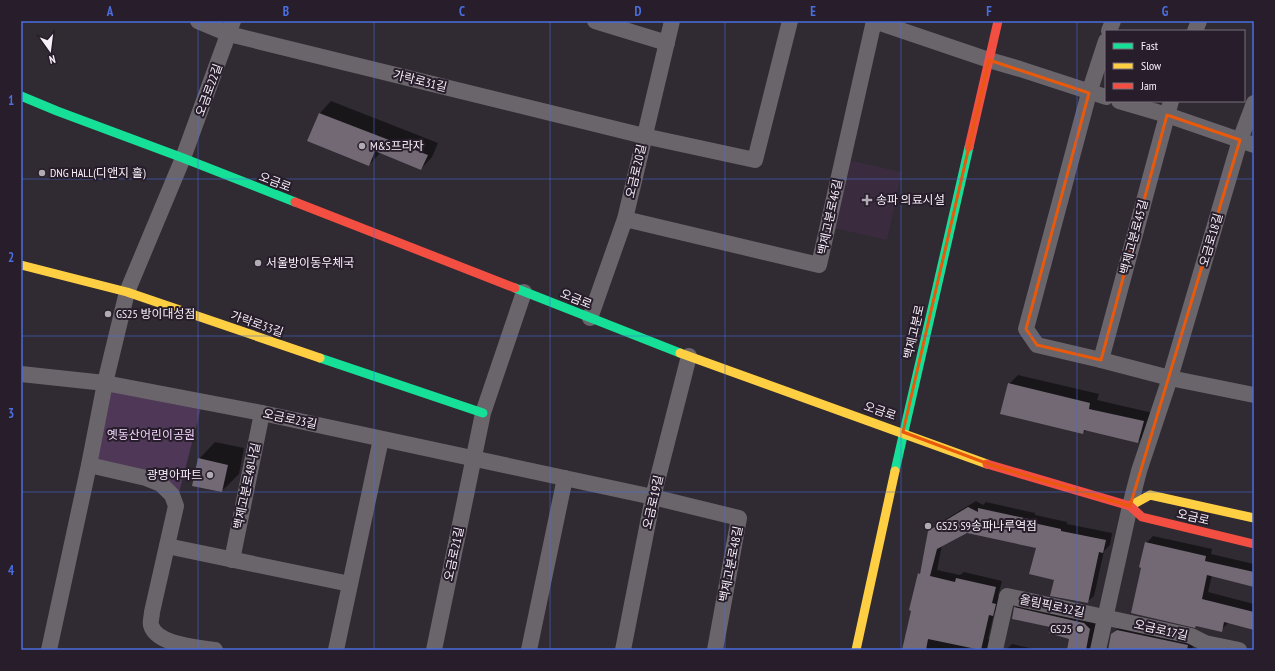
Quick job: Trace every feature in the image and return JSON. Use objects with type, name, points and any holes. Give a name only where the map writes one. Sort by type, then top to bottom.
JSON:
[{"type":"main road","name":"백제고분로","points":[[856,650],[903,432],[998,21]]},
{"type":"main road","name":"오금로","points":[[21,96],[689,356],[994,466],[1130,506],[1142,518],[1254,544]]},
{"type":"main road","name":"가락로33길","points":[[21,265],[127,292],[483,413]]},
{"type":"main road","name":"오금로","points":[[1130,506],[1150,495],[1254,518]]},
{"type":"street","name":"가락로31길","points":[[198,21],[231,28],[644,136]]},
{"type":"street","points":[[595,21],[667,43]]},
{"type":"street","name":"오금로20길","points":[[590,318],[625,219],[672,21]]},
{"type":"street","points":[[644,136],[755,160],[790,21]]},
{"type":"street","name":"백제고분로46길","points":[[625,219],[820,265],[874,21],[989,60]]},
{"type":"street","name":"오금로22길","points":[[183,158],[231,28]]},
{"type":"street","points":[[1105,44],[1089,93],[1026,329],[1037,345],[1170,378],[1253,393]]},
{"type":"street","points":[[989,60],[1089,93],[1105,97]]},
{"type":"street","points":[[1126,102],[1169,108],[1247,142]]},
{"type":"street","name":"오금로18길","points":[[1130,506],[1139,471],[1247,142],[1254,103]]},
{"type":"street","name":"백제고분로45길","points":[[1101,360],[1169,108]]},
{"type":"street","points":[[49,650],[105,383],[127,292],[183,158]]},
{"type":"street","name":"오금로21길","points":[[434,650],[483,413],[524,292]]},
{"type":"street","name":"오금로19길","points":[[623,650],[653,497],[689,356]]},
{"type":"street","name":"오금로23길","points":[[21,374],[105,383],[262,413],[474,458]]},
{"type":"street","name":"백제고분로48나길","points":[[232,560],[262,413]]},
{"type":"street","points":[[336,650],[381,439]]},
{"type":"street","points":[[474,458],[653,497]]},
{"type":"street","points":[[89,465],[156,482],[161,484],[172,495],[176,506],[152,612],[151,625],[158,635],[169,641],[215,650]]},
{"type":"street","points":[[529,650],[565,478]]},
{"type":"street","name":"백제고분로48길","points":[[653,497],[739,518],[715,650]]},
{"type":"street","points":[[1098,650],[1130,506]]},
{"type":"street","points":[[166,546],[350,584]]},
{"type":"street","name":"올림픽로32길","points":[[995,650],[1007,596],[1105,618]]},
{"type":"street","name":"오금로17길","points":[[1105,618],[1191,636],[1204,646],[1239,650]]},
{"type":"highlighted area","points":[[989,60],[1089,93],[1026,329],[1037,345],[1101,360],[1167,115],[1240,140],[1130,506],[994,466],[903,432]]},
{"type":"shaded area","name":"송파 의료시설","points":[[848,160],[902,172],[887,240],[833,228]]},
{"type":"green space","name":"옛동산어린이공원","points":[[109,384],[202,404],[178,497],[93,462]]},
{"type":"building","name":"M&S프라자","points":[[319,113],[428,155],[421,170],[375,151],[369,166],[307,141]]},
{"type":"building","points":[[1008,383],[1090,403],[1089,409],[1144,421],[1138,443],[1084,430],[1083,434],[1000,414]]},
{"type":"building","name":"광명아파트","points":[[198,458],[228,465],[222,492],[192,486]]},
{"type":"building","points":[[968,507],[978,512],[978,508],[1029,519],[1029,522],[1061,529],[1061,531],[1106,540],[1103,553],[1099,552],[1088,603],[1050,596],[1054,580],[1029,574],[1036,548],[967,533],[937,549],[930,576],[955,582],[956,578],[996,587],[992,603],[996,604],[993,616],[989,615],[981,650],[928,639],[926,650],[902,650],[911,611],[909,610],[918,573],[920,574],[928,531]]},
{"type":"building","points":[[1145,542],[1206,556],[1205,561],[1254,572],[1254,587],[1207,575],[1202,599],[1254,612],[1254,630],[1224,622],[1222,632],[1196,626],[1195,628],[1131,613]]},
{"type":"building","points":[[1014,607],[1084,623],[1090,629],[1086,650],[1067,650],[1069,639],[1049,633],[1050,627],[1012,619]]},
{"type":"building","points":[[1117,630],[1188,645],[1187,650],[1108,650],[1111,634]]},
{"type":"traffic: fast","points":[[21,96],[295,202]]},
{"type":"traffic: fast","points":[[895,471],[969,147]]},
{"type":"traffic: fast","points":[[515,288],[680,353]]},
{"type":"traffic: fast","points":[[320,358],[483,413]]},
{"type":"traffic: slow","points":[[21,265],[127,292],[320,358]]},
{"type":"traffic: slow","points":[[680,353],[987,464]]},
{"type":"traffic: slow","points":[[856,650],[895,471]]},
{"type":"traffic: slow","points":[[1130,506],[1150,495],[1254,518]]},
{"type":"traffic: jam","points":[[969,147],[998,21]]},
{"type":"traffic: jam","points":[[295,202],[515,288]]},
{"type":"traffic: jam","points":[[987,464],[1130,506],[1142,517],[1254,544]]},
{"type":"place","name":"M&S프라자","points":[[362,146]]},
{"type":"place","name":"DNG HALL(디앤지 홀)","points":[[42,173]]},
{"type":"place","name":"송파 의료시설","points":[[867,200]]},
{"type":"place","name":"서울방이동우체국","points":[[258,263]]},
{"type":"place","name":"GS25 방이대성점","points":[[108,314]]},
{"type":"place","name":"광명아파트","points":[[210,475]]},
{"type":"place","name":"GS25 S9송파나루역점","points":[[928,526]]},
{"type":"place","name":"GS25","points":[[1080,629]]}]
